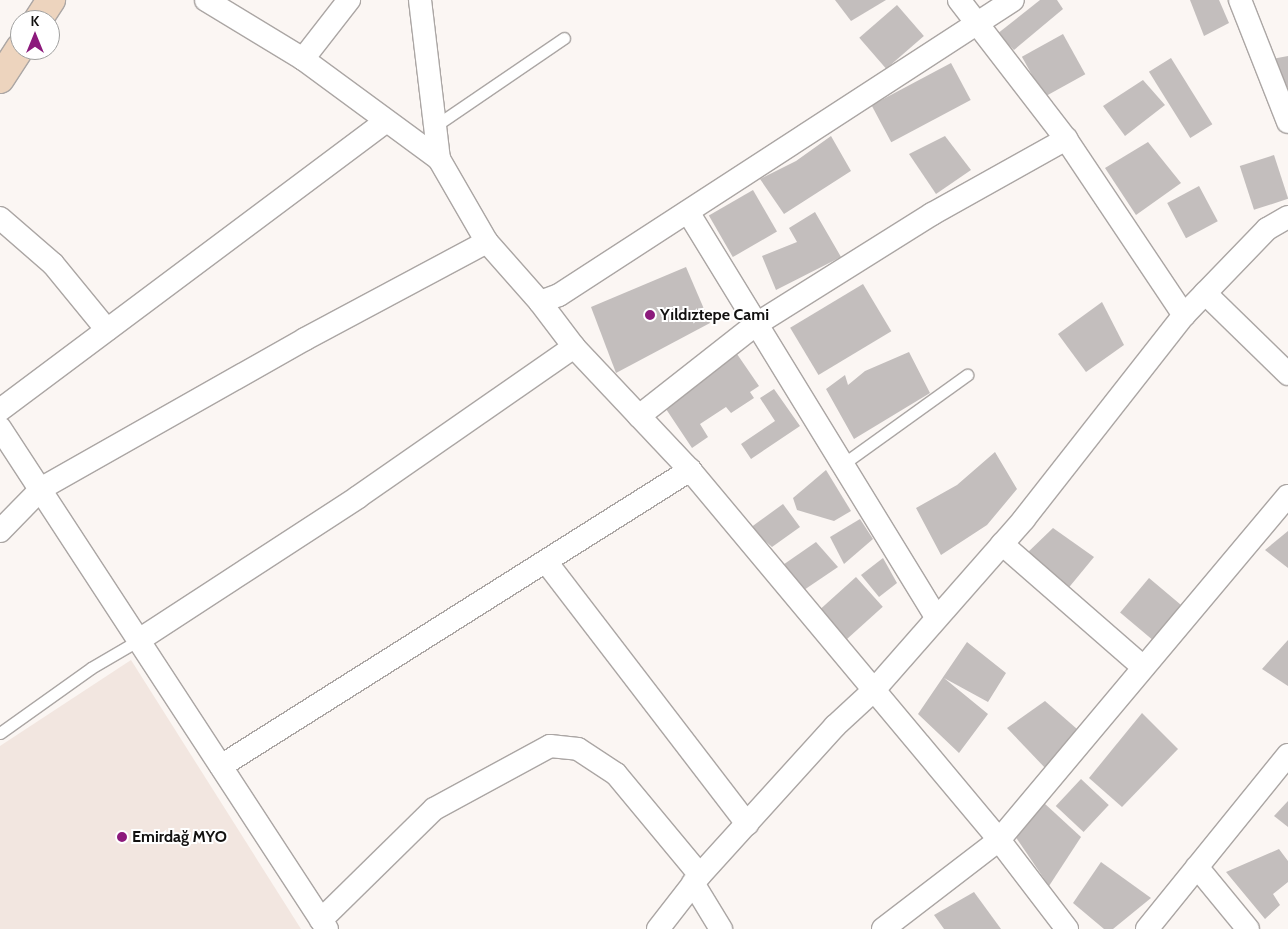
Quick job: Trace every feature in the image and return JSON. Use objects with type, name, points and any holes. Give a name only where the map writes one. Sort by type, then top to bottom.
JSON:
[{"type":"main road","points":[[0,79],[12,60]]},
{"type":"street","points":[[206,0],[303,60],[385,122],[439,159]]},
{"type":"street","points":[[303,60],[349,0]]},
{"type":"street","points":[[420,0],[439,159],[487,242],[540,302],[574,347],[690,470],[999,840],[1067,929]]},
{"type":"street","points":[[959,0],[1066,139],[1184,315]]},
{"type":"street","points":[[540,302],[559,296],[1013,0]]},
{"type":"street","points":[[1240,0],[1288,122]]},
{"type":"street","points":[[0,410],[385,122]]},
{"type":"street","points":[[639,416],[755,325],[932,214],[1066,139]]},
{"type":"street","points":[[688,212],[755,325],[936,616]]},
{"type":"street","points":[[658,929],[696,879],[835,726],[874,690],[936,616],[1002,544],[1184,315],[1267,229],[1288,217]]},
{"type":"street","points":[[0,218],[53,264],[107,330]]},
{"type":"street","points":[[0,531],[42,488],[305,339],[487,242]]},
{"type":"street","points":[[1204,293],[1288,374]]},
{"type":"street","points":[[139,640],[358,497],[574,347]]},
{"type":"street","points":[[0,428],[42,488],[324,924],[434,809],[550,746],[578,749],[616,774],[696,879],[721,929]]},
{"type":"street","points":[[222,766],[547,563],[690,470]]},
{"type":"street","points":[[883,929],[999,840],[1288,496]]},
{"type":"street","points":[[1002,544],[1142,668]]},
{"type":"street","points":[[547,563],[747,824]]},
{"type":"street","points":[[1147,929],[1288,755]]},
{"type":"street","points":[[1197,867],[1248,929]]},
{"type":"lane","points":[[435,126],[564,38]]},
{"type":"lane","points":[[843,464],[967,375]]},
{"type":"lane","points":[[0,733],[91,668],[139,640]]},
{"type":"shaded area","name":"Emirdağ MYO","points":[[131,660],[301,929],[0,929],[0,746]]},
{"type":"building","points":[[835,0],[886,0],[851,21]]},
{"type":"building","points":[[1040,0],[1057,0],[1063,9],[1014,50],[997,34]]},
{"type":"building","points":[[1190,0],[1219,0],[1229,23],[1204,36]]},
{"type":"building","points":[[897,5],[924,36],[886,69],[859,38]]},
{"type":"building","points":[[1063,34],[1085,74],[1044,97],[1022,57]]},
{"type":"building","points":[[1288,56],[1288,87],[1285,88],[1272,59]]},
{"type":"building","points":[[1171,58],[1212,124],[1190,138],[1149,72]]},
{"type":"building","points":[[951,63],[971,100],[891,142],[872,105]]},
{"type":"building","points":[[1143,80],[1165,105],[1125,136],[1103,106]]},
{"type":"building","points":[[831,136],[851,171],[784,214],[760,179],[796,161]]},
{"type":"building","points":[[945,136],[971,170],[936,194],[909,154]]},
{"type":"building","points":[[1148,142],[1181,183],[1136,215],[1105,168]]},
{"type":"building","points":[[1274,155],[1288,199],[1254,210],[1240,166]]},
{"type":"building","points":[[1199,186],[1218,221],[1186,238],[1167,203]]},
{"type":"building","points":[[753,190],[777,232],[733,257],[709,216]]},
{"type":"building","points":[[815,212],[841,257],[776,290],[762,256],[797,242],[789,228]]},
{"type":"building","name":"Yıldıztepe Cami","points":[[686,267],[710,323],[616,373],[591,307]]},
{"type":"building","points":[[863,284],[891,331],[818,375],[790,328]]},
{"type":"building","points":[[1102,302],[1124,345],[1086,372],[1058,334]]},
{"type":"building","points":[[909,352],[930,393],[854,439],[826,389],[845,375],[848,385],[865,371]]},
{"type":"building","points":[[737,354],[759,386],[750,392],[754,398],[731,413],[726,407],[700,424],[708,437],[692,448],[662,403]]},
{"type":"building","points":[[774,389],[800,426],[751,459],[741,444],[775,421],[760,398]]},
{"type":"building","points":[[995,452],[1017,489],[987,525],[941,555],[916,508],[957,485]]},
{"type":"building","points":[[826,470],[851,511],[834,521],[797,510],[793,498]]},
{"type":"building","points":[[783,504],[800,527],[772,547],[750,528]]},
{"type":"building","points":[[860,519],[873,539],[844,564],[830,537]]},
{"type":"building","points":[[1053,528],[1094,557],[1066,591],[1025,555]]},
{"type":"building","points":[[1288,531],[1288,568],[1265,550]]},
{"type":"building","points":[[816,542],[838,567],[801,592],[780,567]]},
{"type":"building","points":[[883,558],[897,583],[879,597],[861,575]]},
{"type":"building","points":[[856,577],[883,607],[846,640],[819,610]]},
{"type":"building","points":[[1149,578],[1183,607],[1155,641],[1120,612]]},
{"type":"building","points":[[1288,640],[1288,686],[1262,669]]},
{"type":"building","points":[[967,642],[1006,673],[988,702],[944,678],[988,714],[959,753],[918,714]]},
{"type":"building","points":[[1045,701],[1077,729],[1047,770],[1007,728]]},
{"type":"building","points":[[1142,713],[1178,749],[1122,807],[1089,778]]},
{"type":"building","points":[[1081,779],[1109,805],[1084,832],[1056,806]]},
{"type":"building","points":[[1288,801],[1288,827],[1274,816]]},
{"type":"building","points":[[1044,803],[1081,837],[1049,886],[1015,836]]},
{"type":"building","points":[[1279,849],[1288,861],[1288,882],[1273,894],[1280,905],[1265,919],[1226,872]]},
{"type":"building","points":[[1101,862],[1151,898],[1113,929],[1104,929],[1073,903]]},
{"type":"building","points":[[974,892],[1001,929],[944,929],[934,915]]},
{"type":"place","name":"Yıldıztepe Cami","points":[[650,315]]},
{"type":"place","name":"Emirdağ MYO","points":[[122,837]]}]
